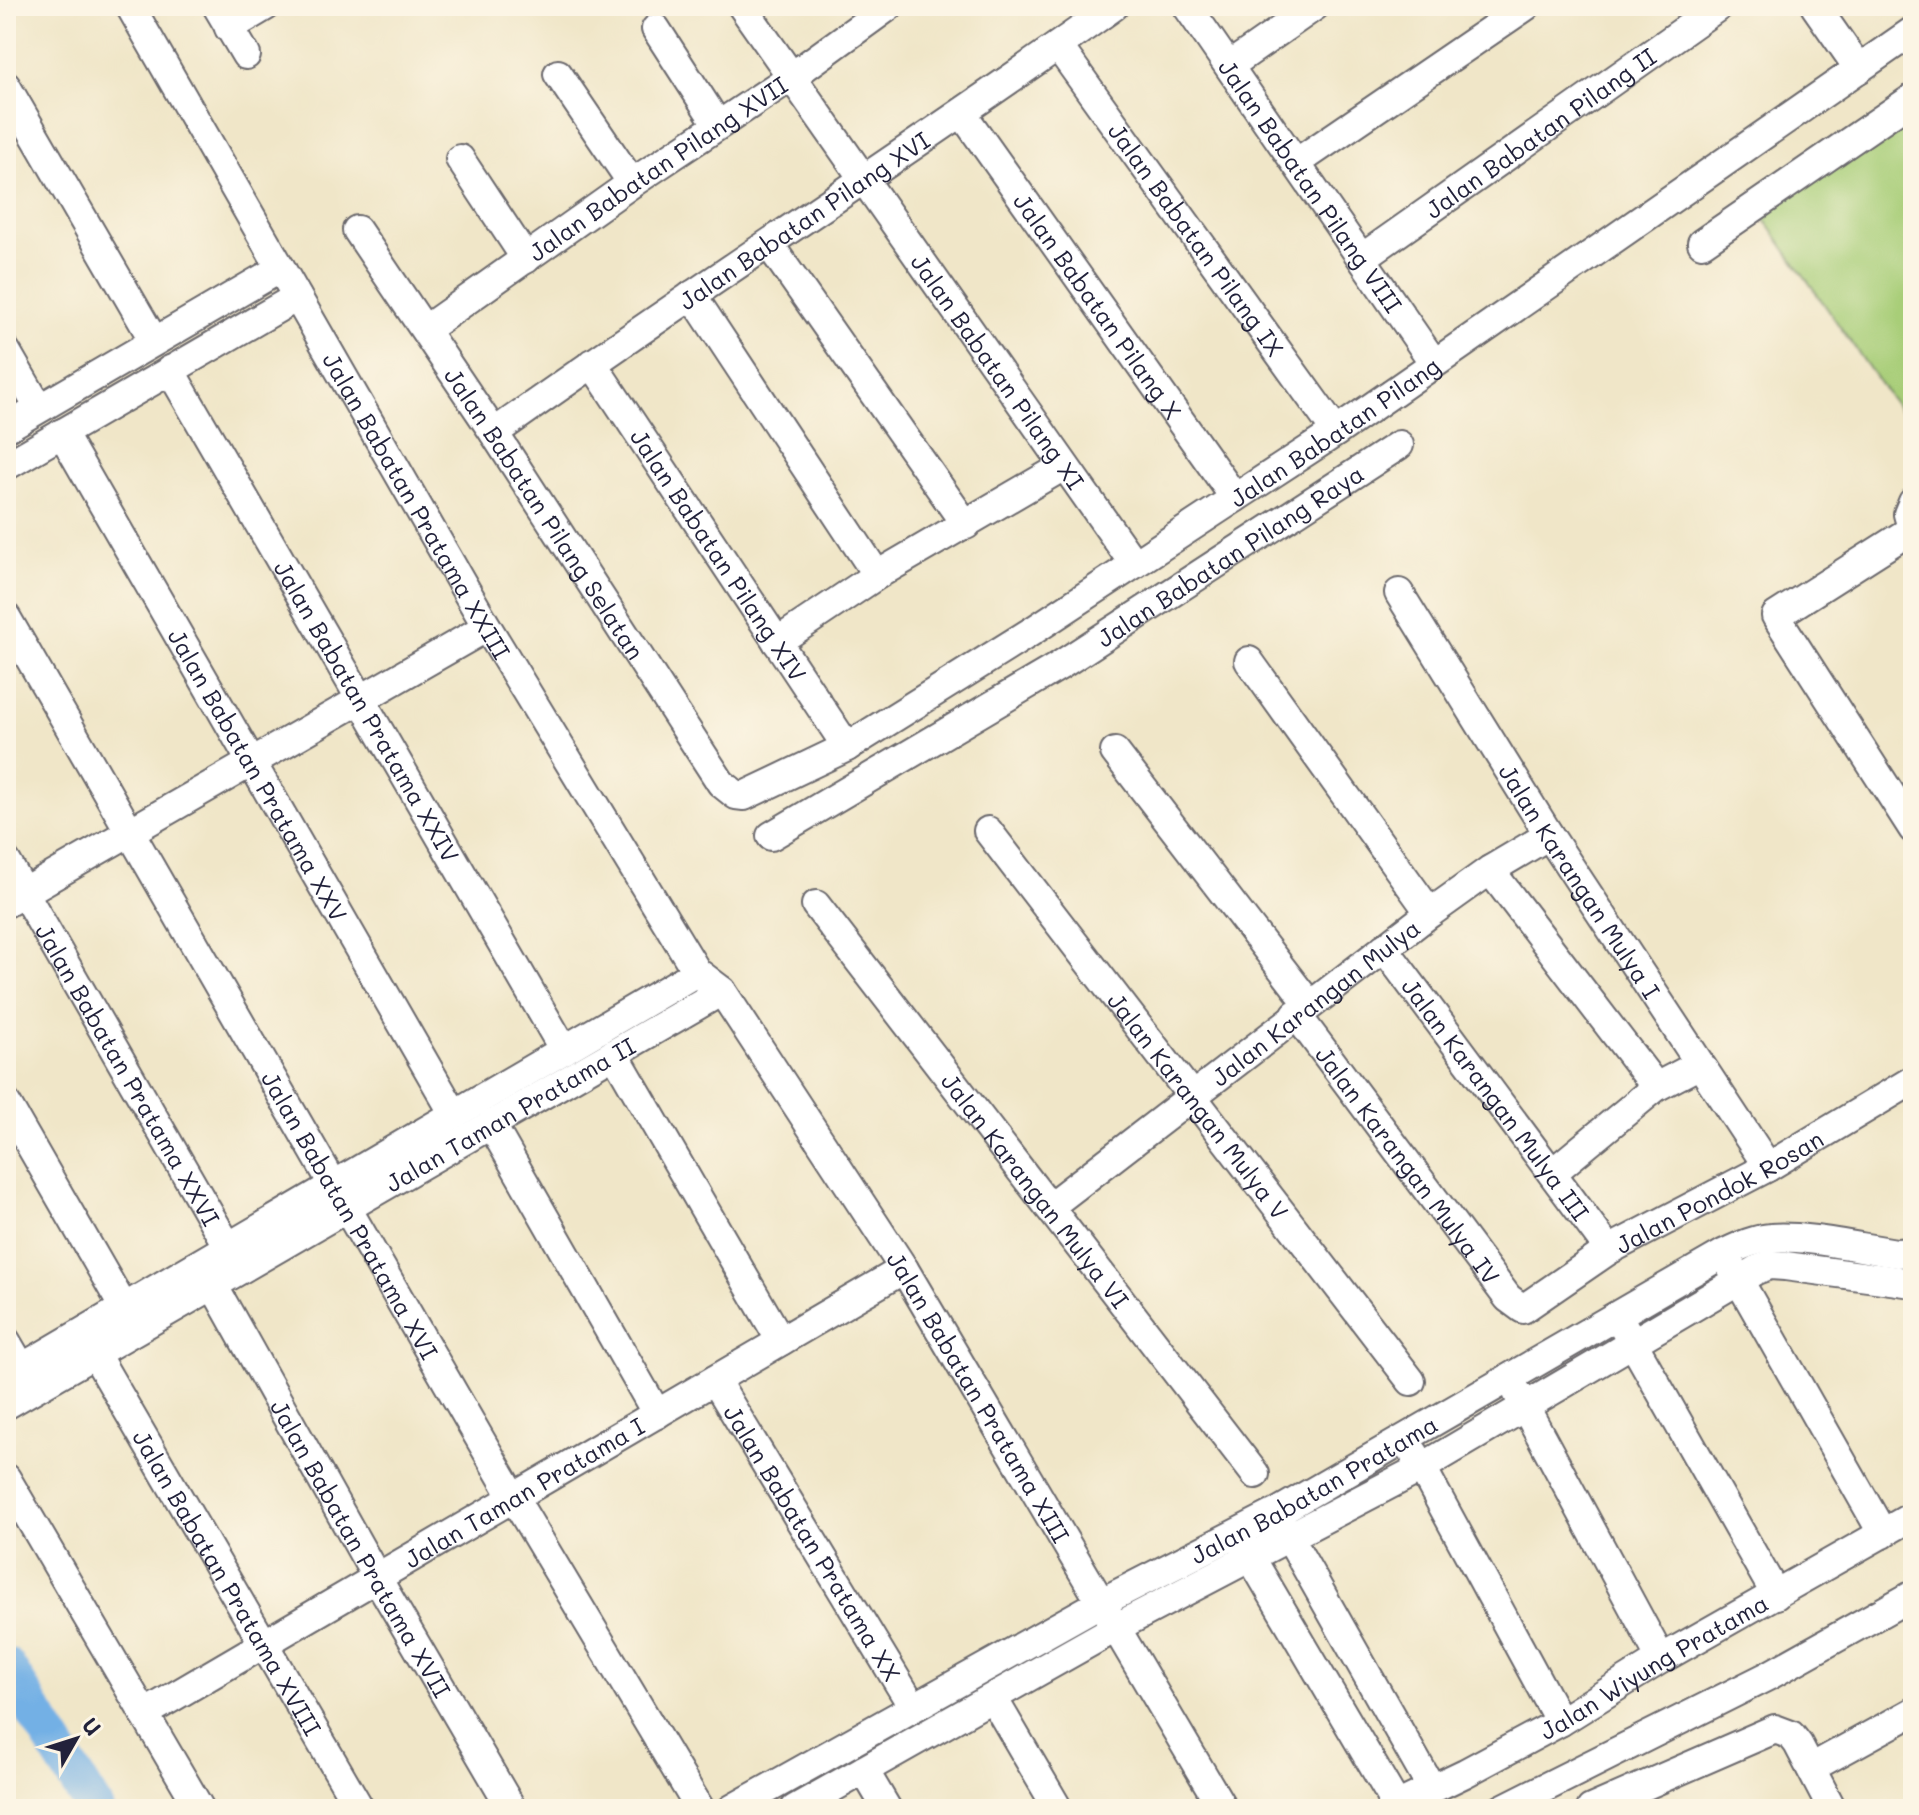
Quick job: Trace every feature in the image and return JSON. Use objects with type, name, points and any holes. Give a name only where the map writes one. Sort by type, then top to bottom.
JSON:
[{"type":"street","name":"Jalan Babatan Pratama XXIII","points":[[130,6],[487,627],[697,972],[722,991]]},
{"type":"street","points":[[246,55],[223,17],[266,6]]},
{"type":"street","name":"Jalan Babatan Pilang XI","points":[[742,6],[1134,564]]},
{"type":"street","name":"Jalan Babatan Pilang XVII","points":[[426,329],[889,6]]},
{"type":"street","name":"Jalan Babatan Pilang XVI","points":[[494,433],[1114,6]]},
{"type":"street","name":"Jalan Babatan Pilang VIII","points":[[1187,6],[1434,363]]},
{"type":"street","points":[[1229,66],[1315,6]]},
{"type":"street","points":[[1296,163],[1526,6]]},
{"type":"street","name":"Jalan Babatan Pilang II","points":[[1362,258],[1678,17],[1719,6]]},
{"type":"street","points":[[1815,6],[1859,69]]},
{"type":"street","points":[[656,29],[718,125]]},
{"type":"street","name":"Jalan Babatan Pilang","points":[[736,795],[754,793],[1047,649],[1134,564],[1336,432],[1913,31]]},
{"type":"street","name":"Jalan Babatan Pilang IX","points":[[1058,46],[1336,432]]},
{"type":"street","points":[[558,74],[632,183]]},
{"type":"street","points":[[6,86],[154,341]]},
{"type":"street","points":[[1702,243],[1913,98]]},
{"type":"street","name":"Jalan Babatan Pilang X","points":[[962,113],[1235,498]]},
{"type":"street","points":[[460,159],[526,259]]},
{"type":"street","name":"Jalan Babatan Pilang Selatan","points":[[357,230],[426,329],[721,783],[736,795]]},
{"type":"street","points":[[769,244],[966,525]]},
{"type":"street","points":[[6,428],[281,268]]},
{"type":"street","points":[[692,295],[877,575]]},
{"type":"street","points":[[6,466],[297,297]]},
{"type":"street","points":[[6,351],[39,408]]},
{"type":"street","name":"Jalan Babatan Pilang XIV","points":[[592,363],[847,747]]},
{"type":"street","name":"Jalan Babatan Pratama XXIV","points":[[170,370],[564,1050]]},
{"type":"street","name":"Jalan Babatan Pratama XXV","points":[[62,433],[454,1114]]},
{"type":"street","name":"Jalan Babatan Pilang Raya","points":[[771,836],[1047,649],[1399,445]]},
{"type":"street","points":[[777,642],[877,575],[1064,466]]},
{"type":"street","points":[[1912,521],[1776,616],[1913,829]]},
{"type":"street","name":"Jalan Karangan Mulya I","points":[[1399,593],[1549,835],[1768,1167]]},
{"type":"street","name":"Jalan Babatan Pratama XVI","points":[[6,617],[514,1498],[700,1809]]},
{"type":"street","points":[[15,898],[487,627]]},
{"type":"street","points":[[1249,661],[1430,913]]},
{"type":"street","name":"Jalan Karangan Mulya IV","points":[[1115,752],[1303,1009],[1508,1298],[1516,1306],[1526,1308]]},
{"type":"street","name":"Jalan Karangan Mulya V","points":[[988,831],[1411,1381]]},
{"type":"street","name":"Jalan Karangan Mulya","points":[[1049,1207],[1430,913],[1490,870],[1549,835]]},
{"type":"street","name":"Jalan Babatan Pratama XXVI","points":[[6,861],[15,898],[228,1247]]},
{"type":"street","points":[[1490,870],[1656,1087]]},
{"type":"street","name":"Jalan Karangan Mulya VI","points":[[816,905],[1255,1474]]},
{"type":"street","name":"Jalan Karangan Mulya III","points":[[1384,948],[1609,1250]]},
{"type":"street","name":"Jalan Taman Pratama II","points":[[21,1378],[95,1354],[213,1285],[454,1114],[697,972]]},
{"type":"street","name":"Jalan Taman Pratama II","points":[[6,1405],[21,1378],[124,1308],[228,1247],[491,1124],[722,991]]},
{"type":"street","name":"Jalan Babatan Pratama XIII","points":[[722,991],[904,1269],[1223,1809]]},
{"type":"street","points":[[614,1053],[781,1341]]},
{"type":"street","points":[[1552,1173],[1656,1087],[1698,1065]]},
{"type":"street","name":"Jalan Pondok Rosan","points":[[1526,1308],[1609,1250],[1768,1167],[1913,1080]]},
{"type":"street","points":[[6,1103],[124,1308]]},
{"type":"street","points":[[491,1124],[657,1414]]},
{"type":"street","name":"Jalan Babatan Pratama","points":[[1282,1525],[1407,1438],[1723,1254],[1748,1243],[1789,1238],[1897,1253],[1913,1252]]},
{"type":"street","points":[[1723,1254],[1883,1534]]},
{"type":"street","name":"Jalan Babatan Pratama","points":[[732,1809],[1102,1602],[1421,1468],[1738,1279],[1770,1265],[1913,1283]]},
{"type":"street","name":"Jalan Taman Pratama I","points":[[144,1714],[904,1269]]},
{"type":"street","name":"Jalan Babatan Pratama XVII","points":[[213,1285],[377,1578],[512,1809]]},
{"type":"street","points":[[1619,1315],[1776,1595]]},
{"type":"street","points":[[6,1341],[21,1378]]},
{"type":"street","name":"Jalan Babatan Pratama XVIII","points":[[95,1354],[360,1809]]},
{"type":"street","points":[[1510,1379],[1661,1659]]},
{"type":"street","name":"Jalan Babatan Pratama XX","points":[[715,1380],[913,1707]]},
{"type":"street","points":[[1407,1438],[1560,1722]]},
{"type":"street","points":[[6,1478],[200,1809]]},
{"type":"street","name":"Jalan Wiyung Pratama","points":[[1393,1807],[1560,1722],[1661,1659],[1913,1516]]},
{"type":"street","points":[[1282,1525],[1432,1789]]},
{"type":"street","points":[[1243,1545],[1393,1807]]},
{"type":"street","name":"Jalan Babatan Pratama","points":[[795,1809],[1117,1627],[1243,1545]]},
{"type":"street","points":[[1502,1809],[1768,1676],[1913,1595]]},
{"type":"street","points":[[993,1698],[1058,1809]]},
{"type":"street","points":[[1811,1768],[1913,1712]]},
{"type":"street","points":[[1591,1809],[1775,1729],[1791,1735],[1832,1809]]},
{"type":"street","points":[[864,1770],[887,1809]]},
{"type":"green space","points":[[1913,108],[1913,414],[1905,419],[1762,216]]},
{"type":"waterway","points":[[6,1666],[95,1809]]}]
